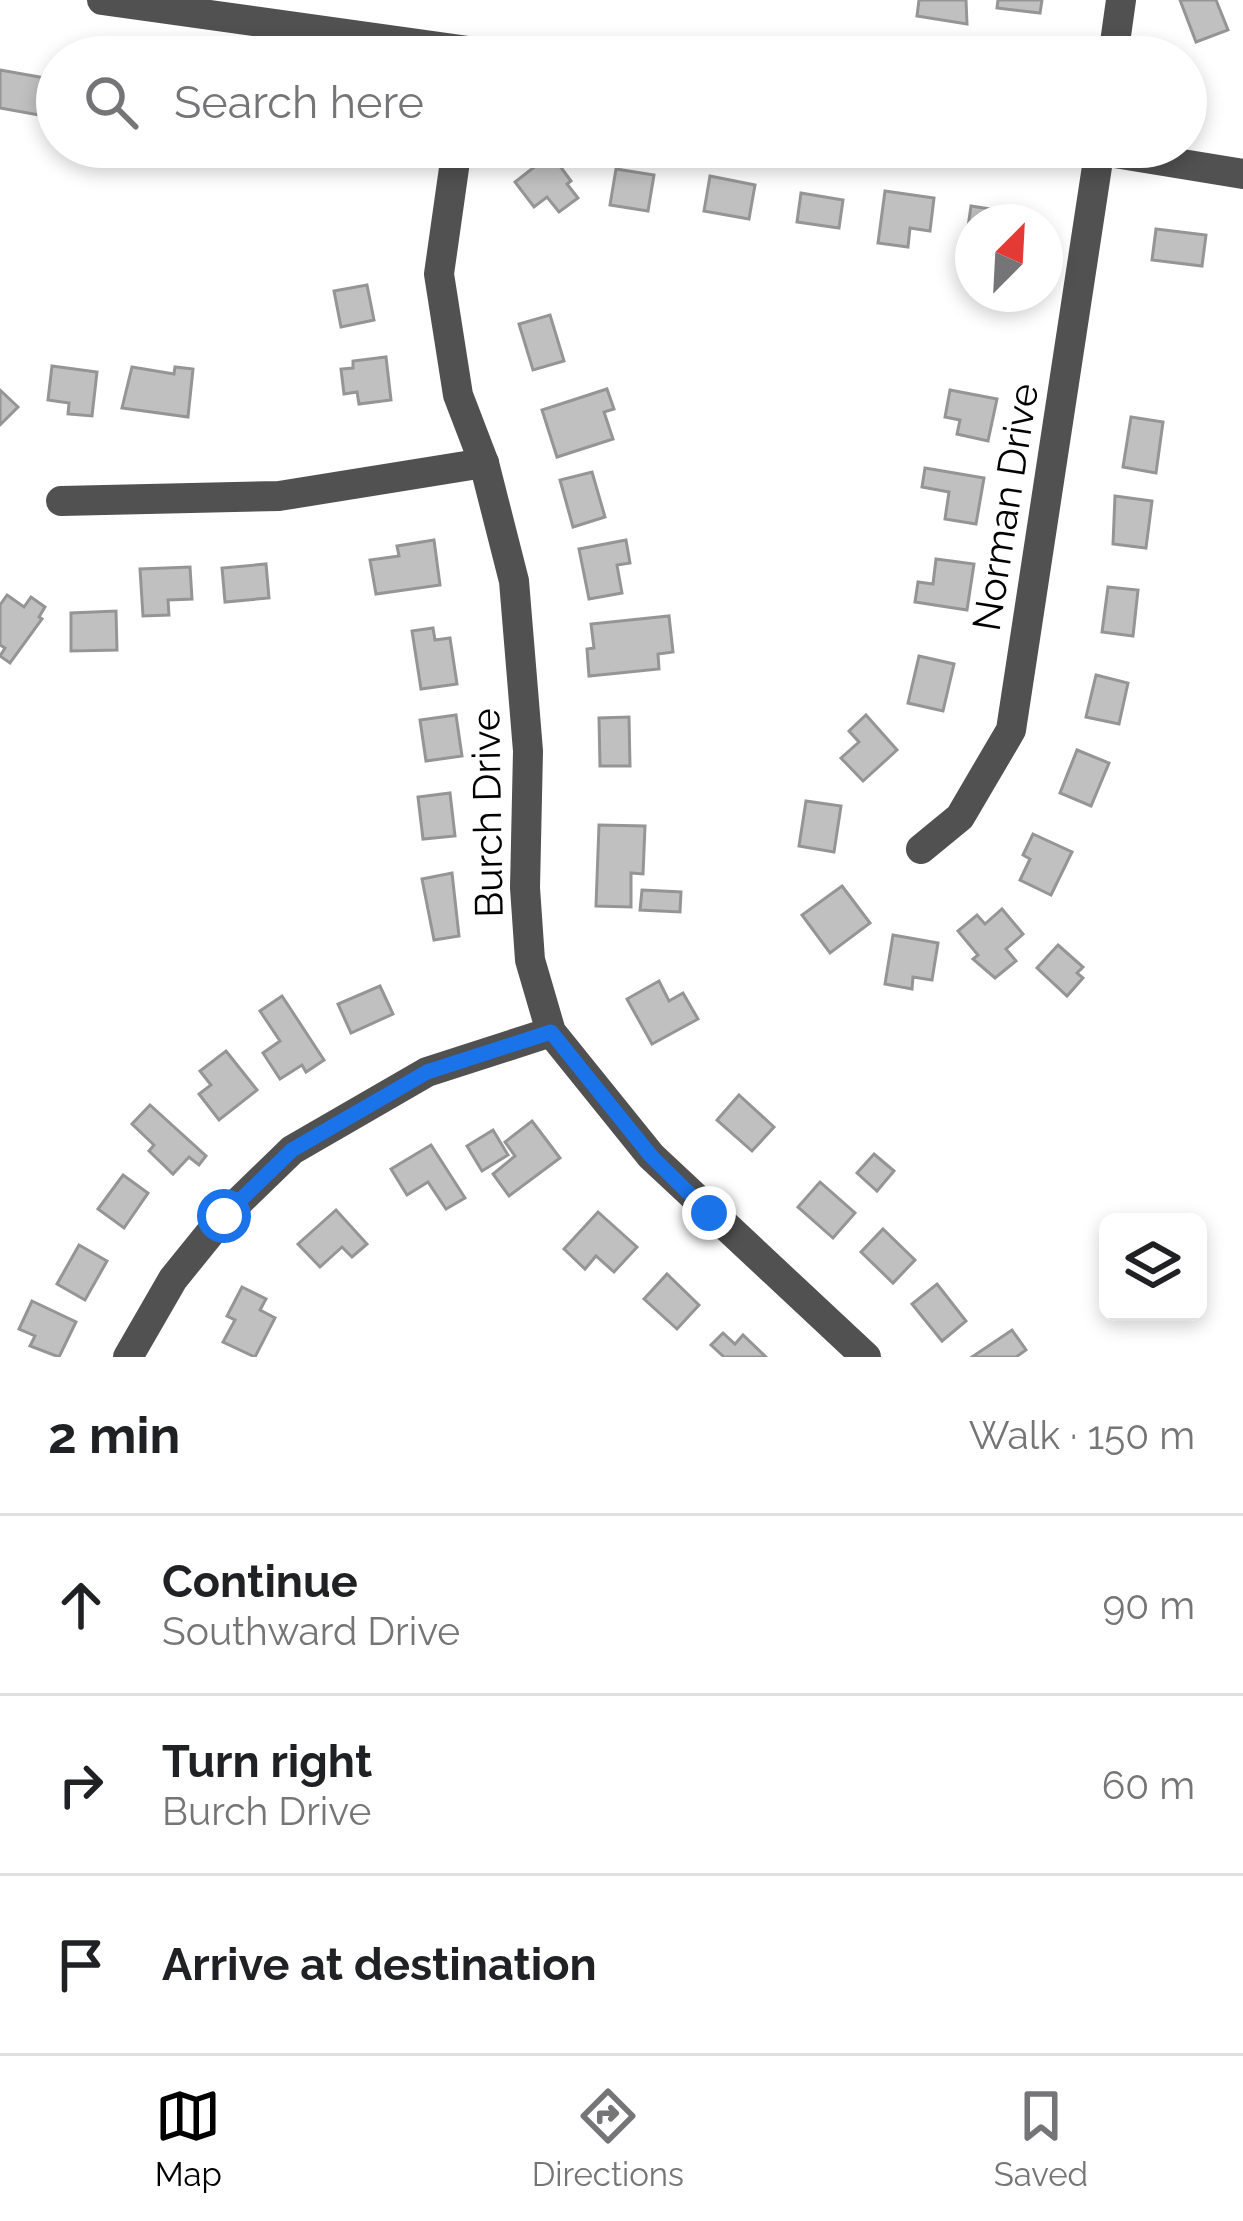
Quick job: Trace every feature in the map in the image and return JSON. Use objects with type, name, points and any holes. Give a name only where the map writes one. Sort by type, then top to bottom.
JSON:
[{"type":"street","points":[[102,0],[345,36]]},
{"type":"street","points":[[1116,36],[1121,0]]},
{"type":"street","name":"Burch Drive","points":[[454,168],[440,274],[458,395],[484,464],[514,581],[528,752],[524,888],[530,960],[551,1032],[651,1156],[866,1357]]},
{"type":"street","name":"Norman Drive","points":[[921,849],[960,817],[1011,730],[1090,168]]},
{"type":"street","points":[[1207,168],[1243,174]]},
{"type":"street","points":[[61,501],[279,496],[484,464]]},
{"type":"street","points":[[128,1357],[173,1279],[224,1216],[292,1150],[427,1072],[551,1032]]},
{"type":"building","points":[[919,0],[966,0],[967,24],[917,16]]},
{"type":"building","points":[[998,0],[1042,0],[1040,13],[997,8]]},
{"type":"building","points":[[1180,0],[1216,0],[1228,30],[1207,38],[1194,36]]},
{"type":"building","points":[[0,70],[36,76],[36,114],[0,108]]},
{"type":"building","points":[[533,168],[561,168],[578,198],[559,212],[547,197],[534,207],[515,182]]},
{"type":"building","points":[[616,169],[654,175],[648,211],[610,205]]},
{"type":"building","points":[[710,176],[755,185],[749,219],[704,211]]},
{"type":"building","points":[[885,191],[934,198],[930,231],[910,228],[908,247],[878,243]]},
{"type":"building","points":[[801,193],[843,200],[839,228],[797,222]]},
{"type":"building","points":[[1156,229],[1206,235],[1202,266],[1152,260]]},
{"type":"building","points":[[367,285],[374,320],[341,327],[334,291]]},
{"type":"building","points":[[550,315],[564,361],[533,370],[519,324]]},
{"type":"building","points":[[386,357],[391,400],[359,404],[357,392],[344,394],[341,369],[353,368],[353,361]]},
{"type":"building","points":[[52,366],[97,372],[92,416],[68,414],[69,403],[48,400]]},
{"type":"building","points":[[132,367],[174,374],[175,367],[193,369],[188,417],[122,408]]},
{"type":"building","points":[[607,389],[614,409],[604,412],[613,439],[557,457],[542,410]]},
{"type":"building","points":[[0,390],[18,407],[0,425]]},
{"type":"building","points":[[950,390],[997,399],[988,441],[957,434],[960,420],[945,417]]},
{"type":"building","points":[[1131,417],[1163,422],[1156,473],[1123,467]]},
{"type":"building","points":[[925,468],[984,478],[976,524],[945,519],[949,492],[922,487]]},
{"type":"building","points":[[592,472],[605,517],[573,527],[560,480]]},
{"type":"building","points":[[1115,496],[1152,501],[1146,548],[1113,544]]},
{"type":"building","points":[[434,540],[440,585],[376,594],[370,560],[399,556],[397,546]]},
{"type":"building","points":[[626,540],[630,563],[617,565],[622,593],[589,599],[579,549]]},
{"type":"building","points":[[936,559],[974,564],[967,610],[915,602],[918,582],[933,584]]},
{"type":"building","points":[[266,564],[269,598],[225,602],[222,568]]},
{"type":"building","points":[[190,567],[192,599],[168,600],[169,615],[143,616],[140,569]]},
{"type":"building","points":[[1108,587],[1138,590],[1133,636],[1102,632]]},
{"type":"building","points":[[7,595],[24,607],[31,597],[45,607],[42,619],[10,663],[0,656],[5,648],[0,645],[0,605]]},
{"type":"building","points":[[116,611],[117,650],[71,651],[71,613]]},
{"type":"building","points":[[669,616],[673,652],[658,654],[659,669],[589,676],[587,649],[594,648],[591,624]]},
{"type":"building","points":[[433,628],[435,640],[450,638],[457,684],[421,689],[412,631]]},
{"type":"building","points":[[919,656],[954,664],[943,711],[908,703]]},
{"type":"building","points":[[1096,675],[1128,683],[1119,724],[1086,717]]},
{"type":"building","points":[[456,715],[462,756],[426,761],[420,720]]},
{"type":"building","points":[[866,715],[897,750],[863,781],[841,758],[859,742],[849,731]]},
{"type":"building","points":[[629,717],[630,766],[600,766],[599,718]]},
{"type":"building","points":[[1077,750],[1109,763],[1091,806],[1060,793]]},
{"type":"building","points":[[450,793],[455,836],[423,839],[418,797]]},
{"type":"building","points":[[806,801],[841,806],[834,852],[799,846]]},
{"type":"building","points":[[599,825],[645,826],[643,874],[631,873],[631,907],[596,906]]},
{"type":"building","points":[[1033,834],[1072,852],[1051,895],[1020,880],[1030,859],[1023,855]]},
{"type":"building","points":[[452,873],[459,936],[434,940],[422,879]]},
{"type":"building","points":[[842,886],[870,923],[830,953],[802,915]]},
{"type":"building","points":[[642,890],[681,892],[680,912],[640,910]]},
{"type":"building","points":[[1002,909],[1023,934],[1006,949],[1016,961],[995,978],[973,959],[978,955],[958,931],[977,915],[985,924]]},
{"type":"building","points":[[893,935],[938,943],[932,980],[913,977],[912,989],[885,984]]},
{"type":"building","points":[[1058,945],[1083,967],[1077,973],[1083,978],[1067,996],[1037,968]]},
{"type":"building","points":[[659,981],[669,1001],[683,993],[698,1019],[652,1044],[627,999]]},
{"type":"building","points":[[380,986],[393,1014],[351,1033],[338,1004]]},
{"type":"building","points":[[282,996],[324,1060],[306,1072],[302,1065],[280,1079],[263,1053],[280,1041],[260,1011]]},
{"type":"building","points":[[226,1051],[257,1090],[219,1120],[199,1094],[211,1085],[200,1071]]},
{"type":"building","points":[[739,1095],[774,1127],[752,1151],[717,1120]]},
{"type":"building","points":[[150,1105],[206,1156],[199,1165],[189,1157],[173,1174],[149,1151],[154,1145],[132,1124]]},
{"type":"building","points":[[532,1121],[560,1158],[509,1196],[493,1174],[515,1156],[505,1142]]},
{"type":"building","points":[[493,1130],[508,1155],[482,1171],[467,1146]]},
{"type":"building","points":[[431,1145],[465,1198],[446,1209],[428,1182],[407,1195],[391,1169]]},
{"type":"building","points":[[874,1154],[894,1171],[877,1191],[857,1173]]},
{"type":"building","points":[[123,1175],[148,1193],[124,1228],[98,1209]]},
{"type":"building","points":[[820,1182],[855,1213],[833,1238],[798,1207]]},
{"type":"building","points":[[336,1210],[367,1244],[352,1257],[342,1247],[320,1267],[298,1244]]},
{"type":"building","points":[[598,1212],[637,1247],[614,1272],[596,1256],[585,1269],[564,1249]]},
{"type":"building","points":[[883,1229],[915,1260],[893,1283],[861,1252]]},
{"type":"building","points":[[79,1245],[107,1261],[85,1300],[57,1284]]},
{"type":"building","points":[[667,1274],[699,1305],[677,1329],[644,1299]]},
{"type":"building","points":[[937,1284],[966,1321],[942,1341],[912,1304]]},
{"type":"building","points":[[242,1287],[266,1299],[260,1310],[275,1318],[255,1357],[223,1342],[235,1320],[227,1316]]},
{"type":"building","points":[[32,1301],[76,1322],[59,1357],[30,1346],[35,1336],[19,1329]]},
{"type":"building","points":[[1012,1330],[1026,1350],[1016,1357],[972,1357]]},
{"type":"building","points":[[723,1333],[735,1344],[743,1335],[766,1357],[724,1357],[711,1345]]},
{"type":"route","points":[[224,1216],[292,1150],[427,1072],[551,1032],[651,1156],[709,1213]]}]
